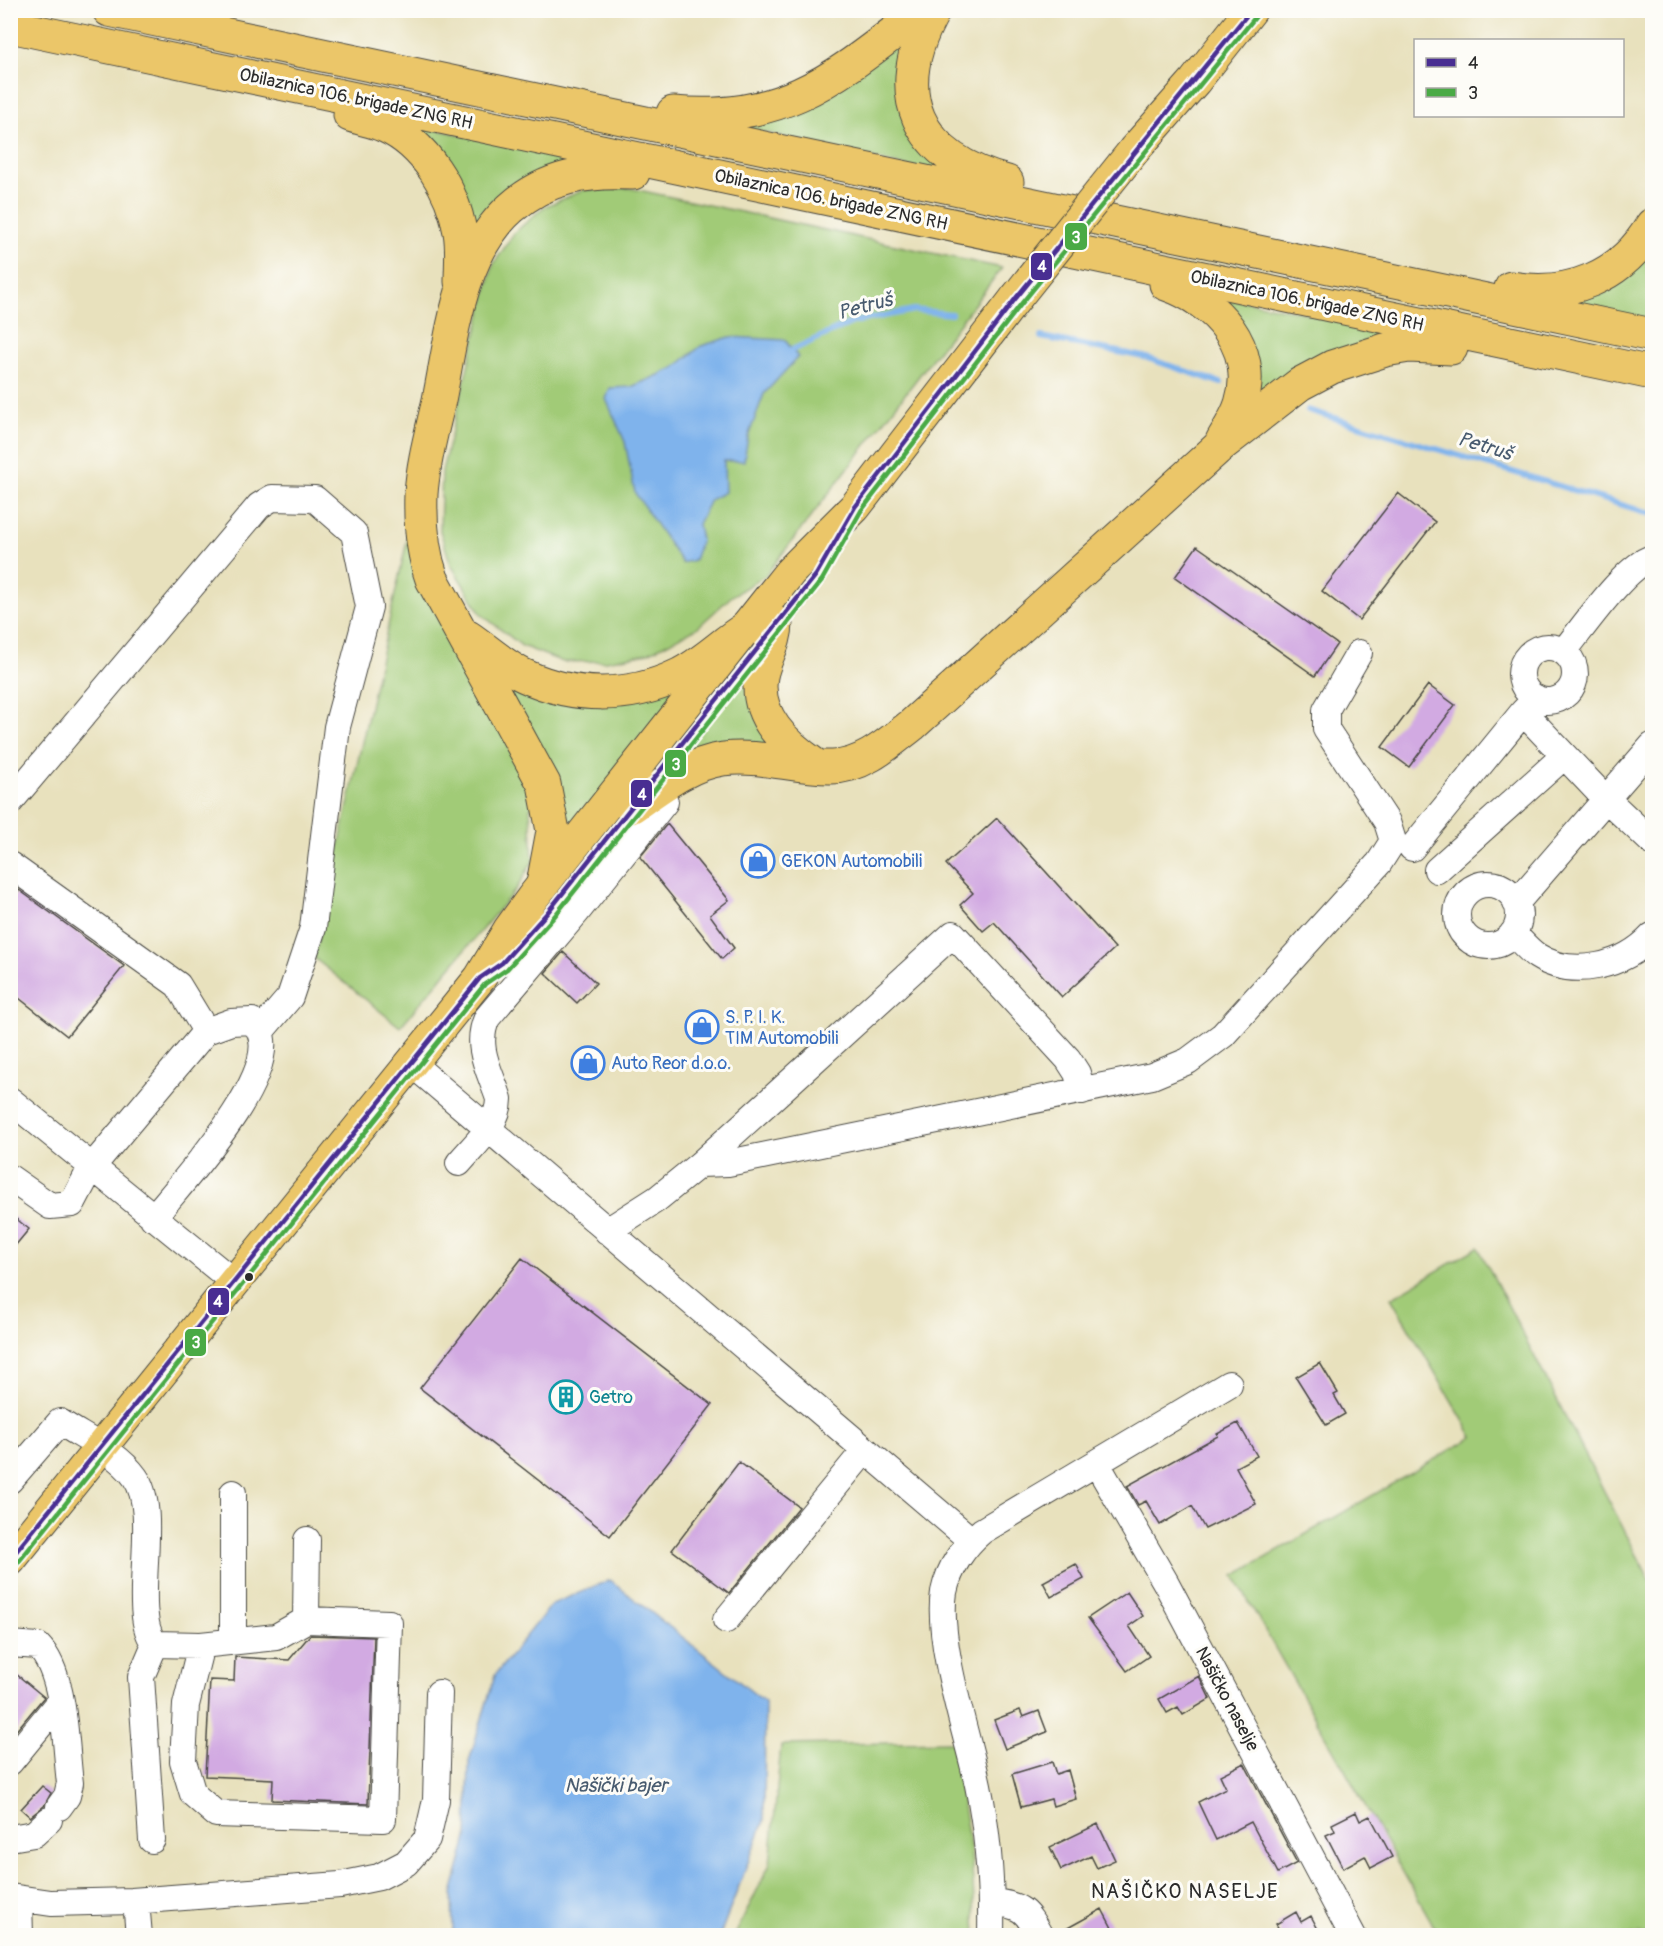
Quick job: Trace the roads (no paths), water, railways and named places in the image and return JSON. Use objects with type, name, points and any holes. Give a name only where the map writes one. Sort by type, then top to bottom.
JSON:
[{"type":"highway","name":"Obilaznica 106. brigade ZNG RH","points":[[108,10],[1653,335]]},
{"type":"highway","points":[[601,114],[649,111],[703,116],[731,114],[788,101],[840,74],[923,10]]},
{"type":"highway","points":[[934,10],[915,50],[911,74],[917,112],[926,131],[956,162],[983,176],[1029,191],[1056,209]]},
{"type":"highway","name":"Obilaznica 106. brigade ZNG RH","points":[[10,26],[1506,344],[1653,373]]},
{"type":"highway","points":[[302,88],[316,99],[349,115],[386,126],[420,153],[435,170],[447,189],[461,232],[461,295]]},
{"type":"highway","points":[[543,884],[553,831],[544,784],[432,579],[424,557],[421,492],[427,457],[461,295],[478,252],[493,228],[510,208],[550,182],[574,174],[599,171],[657,172],[680,168]]},
{"type":"highway","points":[[1432,289],[1496,285],[1532,292],[1555,292],[1577,286],[1618,265],[1653,225]]},
{"type":"highway","points":[[1116,261],[1159,282],[1184,290],[1216,312],[1228,326],[1239,345],[1245,383],[1235,420],[1220,446]]},
{"type":"highway","points":[[631,807],[687,770],[708,762],[741,757],[834,767],[855,762],[895,738],[1220,446],[1300,384],[1358,357],[1409,346],[1477,348],[1506,344]]},
{"type":"highway","points":[[462,632],[524,676],[573,692],[614,693],[646,688],[676,677],[702,662],[722,643],[762,625],[776,639],[761,675],[760,689],[765,706],[779,735],[792,749],[815,765]]},
{"type":"main road","points":[[480,978],[502,963],[522,943],[631,807],[762,625],[790,572],[855,507],[1016,298],[1135,149],[1195,81],[1251,10]]},
{"type":"main road","points":[[10,1560],[480,978],[509,930],[543,884],[762,625]]},
{"type":"street","points":[[10,802],[259,506],[272,498],[315,499],[354,533],[369,607],[337,727],[313,928],[290,997],[261,1032]]},
{"type":"street","points":[[1564,651],[1626,576],[1643,561],[1653,558]]},
{"type":"street","points":[[700,1164],[729,1163],[1082,1091],[1152,1076],[1188,1060],[1223,1035],[1379,863],[1403,844],[1530,705],[1553,700],[1569,691],[1574,683],[1574,666],[1564,651],[1556,648],[1538,648],[1525,660],[1521,677],[1529,693],[1530,705],[1564,756],[1653,842]]},
{"type":"street","points":[[1359,653],[1326,710],[1326,729],[1403,844],[1437,870],[1464,895]]},
{"type":"street","points":[[1516,903],[1653,746]]},
{"type":"street","points":[[1437,870],[1564,756]]},
{"type":"street","points":[[459,1163],[496,1116],[499,1099],[480,1042],[481,1031],[487,1018],[569,922],[665,802]]},
{"type":"street","points":[[10,865],[178,986],[207,1030]]},
{"type":"street","points":[[1482,885],[1493,885],[1511,895],[1516,903],[1517,924],[1513,933],[1497,945],[1477,944],[1462,932],[1457,913],[1464,895],[1482,885]]},
{"type":"street","points":[[1513,933],[1536,956],[1565,968],[1592,966],[1623,959],[1641,948],[1653,936]]},
{"type":"street","points":[[607,1231],[657,1199],[700,1164],[953,934],[1068,1059],[1077,1073],[1082,1091]]},
{"type":"street","points":[[10,1178],[50,1206],[72,1204],[91,1168],[207,1030],[231,1022],[252,1021],[261,1032],[261,1056],[248,1093],[225,1129],[153,1218]]},
{"type":"street","points":[[411,1063],[971,1540]]},
{"type":"street","points":[[10,1100],[234,1282]]},
{"type":"street","points":[[991,1935],[992,1902],[978,1788],[949,1660],[943,1607],[950,1575],[971,1540],[982,1531],[1228,1384]]},
{"type":"street","points":[[10,1480],[60,1422],[127,1467],[141,1487],[145,1528],[146,1628],[155,1644]]},
{"type":"street","points":[[726,1620],[865,1450]]},
{"type":"street","name":"Našičko naselje","points":[[1097,1464],[1166,1583],[1353,1935]]},
{"type":"street","points":[[233,1493],[233,1641]]},
{"type":"street","points":[[306,1620],[308,1540]]},
{"type":"street","points":[[155,1644],[201,1645],[276,1637],[306,1620],[389,1623],[383,1820],[216,1814],[193,1794],[183,1761],[186,1705],[201,1645]]},
{"type":"street","points":[[10,1644],[38,1646],[45,1653],[56,1679],[70,1783],[67,1796],[54,1814],[34,1834],[10,1838]]},
{"type":"street","points":[[152,1840],[141,1677],[155,1644]]},
{"type":"street","points":[[20,1935],[15,1898],[51,1903],[136,1901],[340,1885],[379,1877],[406,1863],[427,1839],[436,1800],[439,1693]]},
{"type":"street","points":[[12,1757],[60,1701]]},
{"type":"street","points":[[136,1901],[139,1935]]},
{"type":"street","points":[[992,1902],[1012,1904],[1024,1910],[1040,1935]]},
{"type":"water","points":[[730,337],[785,340],[798,357],[764,394],[748,437],[744,461],[724,461],[725,492],[710,500],[698,524],[701,540],[694,560],[682,563],[635,493],[625,442],[606,399],[610,388],[631,387],[674,368],[701,346]]},
{"type":"water","name":"Našički bajer","points":[[610,1580],[765,1702],[764,1821],[720,1935],[453,1935],[452,1894],[467,1838],[469,1761],[495,1675],[552,1604]]},
{"type":"waterway","name":"Petruš","points":[[792,350],[853,322],[914,310],[951,314]]},
{"type":"waterway","name":"Petruš","points":[[1041,337],[1144,357],[1221,383]]},
{"type":"waterway","name":"Petruš","points":[[1308,410],[1652,514]]},
{"type":"place","name":"GEKON Automobili","points":[[758,861]]},
{"type":"place","name":"S. P. I. K. TIM Automobili","points":[[702,1027]]},
{"type":"place","name":"Auto Reor d.o.o.","points":[[588,1063]]},
{"type":"place","name":"Getro","points":[[566,1397]]},
{"type":"district","name":"NAŠIČKO NASELJE","points":[[1185,1891]]}]
